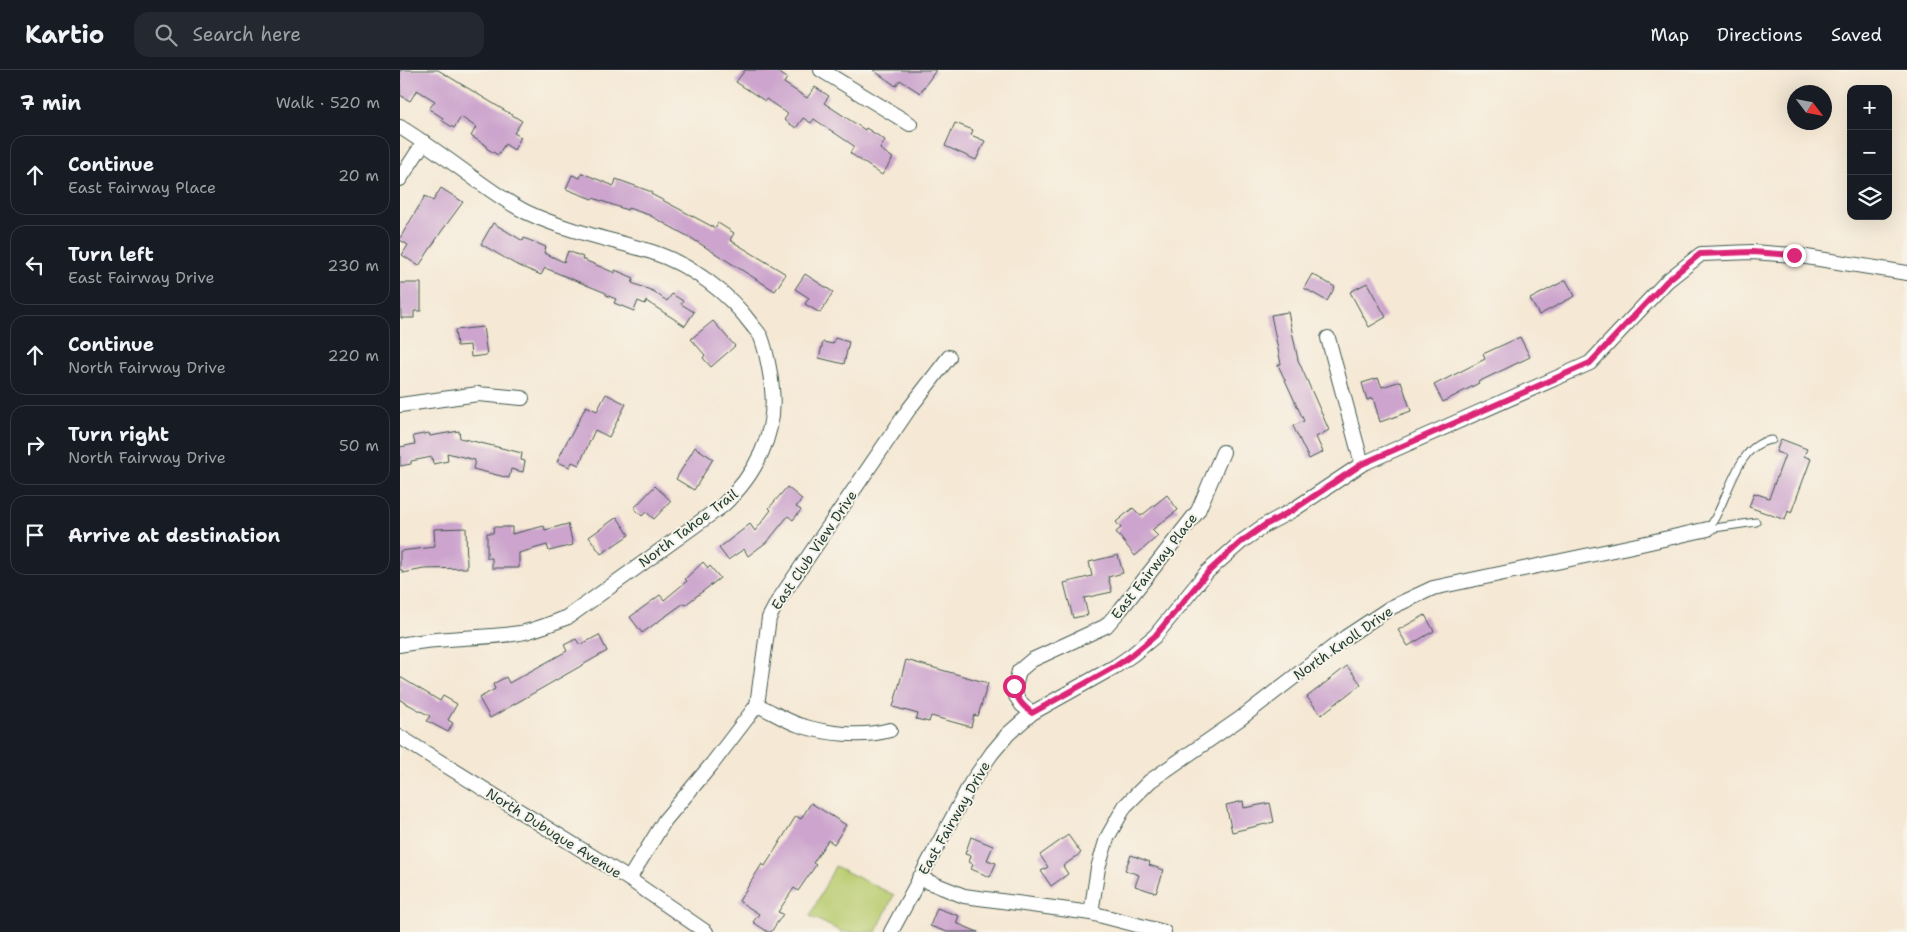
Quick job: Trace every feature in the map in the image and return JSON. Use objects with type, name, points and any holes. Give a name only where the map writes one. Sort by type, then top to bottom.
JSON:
[{"type":"street","points":[[820,70],[910,124]]},
{"type":"street","name":"North Tahoe Trail","points":[[400,128],[424,142],[505,200],[525,211],[561,226],[654,253],[681,265],[725,294],[740,308],[761,337],[772,381],[774,404],[771,424],[761,454],[750,476],[738,492],[722,506],[568,617],[520,632],[400,644]]},
{"type":"street","points":[[400,179],[424,142]]},
{"type":"street","name":"East Fairway Drive","points":[[891,932],[971,783],[1003,740],[1032,713],[1132,655],[1155,636],[1208,572],[1241,542],[1265,525],[1293,510],[1362,464],[1590,363],[1667,281],[1700,254],[1752,252],[1794,255],[1907,273]]},
{"type":"street","points":[[1328,338],[1362,464]]},
{"type":"street","name":"East Club View Drive","points":[[629,880],[666,820],[757,705],[769,618],[778,601],[909,409],[949,356]]},
{"type":"street","points":[[400,405],[478,394],[522,398]]},
{"type":"street","name":"East Fairway Place","points":[[1032,713],[1022,705],[1016,696],[1014,686],[1019,671],[1032,660],[1106,626],[1198,511],[1223,452]]},
{"type":"street","name":"North Knoll Drive","points":[[1091,913],[1098,868],[1107,838],[1125,806],[1150,781],[1241,718],[1346,637],[1390,608],[1433,588],[1708,528]]},
{"type":"street","points":[[757,705],[798,724],[819,731],[875,734],[890,730]]},
{"type":"street","name":"North Dubuque Avenue","points":[[400,737],[629,880],[706,932]]},
{"type":"street","points":[[919,878],[964,896],[1091,913],[1164,932]]},
{"type":"lane","points":[[1708,528],[1715,520],[1729,486],[1748,453],[1764,440],[1772,440]]},
{"type":"lane","points":[[1708,528],[1756,522]]},
{"type":"green space","points":[[835,866],[894,895],[876,932],[842,932],[810,916]]},
{"type":"building","points":[[400,70],[438,70],[522,121],[514,133],[521,137],[514,150],[505,144],[498,155],[486,148],[487,146],[471,136],[476,127],[461,117],[454,128],[441,120],[443,118],[429,109],[435,101],[417,90],[410,101],[400,95]]},
{"type":"building","points":[[745,70],[775,70],[787,78],[784,83],[807,98],[815,87],[829,96],[824,103],[865,130],[866,128],[885,140],[880,149],[893,158],[882,175],[850,153],[854,146],[814,119],[811,123],[803,118],[796,128],[784,120],[788,114],[736,82]]},
{"type":"building","points":[[873,70],[936,70],[920,93],[900,80],[896,86]]},
{"type":"building","points":[[955,123],[973,130],[971,135],[985,141],[976,160],[945,146]]},
{"type":"building","points":[[582,173],[614,186],[616,179],[652,192],[651,194],[715,228],[718,223],[734,233],[730,240],[786,274],[775,291],[691,238],[649,215],[628,208],[627,210],[566,189],[572,175],[580,178]]},
{"type":"building","points":[[441,188],[463,202],[419,266],[402,255],[408,245],[400,240],[400,238],[425,196],[433,201]]},
{"type":"building","points":[[493,223],[523,241],[524,238],[546,247],[544,253],[564,262],[568,251],[615,273],[615,270],[634,278],[632,283],[653,291],[667,301],[672,294],[683,301],[681,304],[694,312],[685,326],[646,301],[645,304],[638,301],[634,311],[614,303],[616,299],[606,295],[606,293],[545,268],[541,275],[515,264],[481,244]]},
{"type":"building","points":[[805,274],[833,292],[820,313],[805,304],[809,298],[795,289]]},
{"type":"building","points":[[1312,274],[1335,287],[1327,301],[1304,288]]},
{"type":"building","points":[[1566,280],[1575,296],[1539,315],[1530,299]]},
{"type":"building","points":[[400,283],[421,283],[421,311],[414,311],[414,318],[401,318]]},
{"type":"building","points":[[1367,283],[1386,317],[1369,327],[1350,292]]},
{"type":"building","points":[[1288,312],[1298,360],[1329,430],[1316,437],[1323,452],[1309,459],[1293,426],[1304,421],[1278,365],[1281,364],[1271,315]]},
{"type":"building","points":[[713,321],[735,346],[711,367],[703,358],[705,355],[691,339]]},
{"type":"building","points":[[483,327],[487,355],[471,357],[470,345],[457,346],[455,330]]},
{"type":"building","points":[[1520,337],[1530,357],[1478,382],[1443,402],[1434,385],[1485,359],[1483,354]]},
{"type":"building","points":[[835,338],[849,342],[844,364],[819,358],[823,342],[833,344]]},
{"type":"building","points":[[1378,378],[1382,387],[1401,381],[1411,411],[1380,422],[1373,398],[1367,400],[1362,383]]},
{"type":"building","points":[[606,394],[626,404],[609,437],[595,430],[579,465],[572,462],[570,467],[557,462],[586,406],[597,411]]},
{"type":"building","points":[[459,431],[460,438],[522,453],[521,460],[525,461],[523,472],[511,469],[509,478],[473,469],[475,460],[447,453],[448,461],[433,464],[432,457],[411,461],[411,464],[400,466],[400,447],[415,444],[413,436],[429,433],[430,436]]},
{"type":"building","points":[[1781,439],[1807,449],[1804,456],[1811,459],[1791,513],[1788,511],[1785,520],[1749,507],[1754,493],[1769,498],[1785,455],[1776,452]]},
{"type":"building","points":[[695,447],[713,459],[694,490],[676,479]]},
{"type":"building","points":[[655,486],[671,501],[654,519],[646,512],[642,516],[634,508]]},
{"type":"building","points":[[787,487],[802,499],[796,507],[801,510],[793,520],[788,516],[768,541],[748,556],[744,549],[728,560],[719,548],[750,524],[755,531],[771,510],[769,508]]},
{"type":"building","points":[[1167,495],[1178,510],[1152,530],[1158,536],[1135,556],[1116,532],[1121,528],[1116,522],[1133,508],[1141,516]]},
{"type":"building","points":[[617,517],[629,535],[601,554],[589,537]]},
{"type":"building","points":[[568,524],[573,545],[549,551],[547,545],[519,553],[519,568],[492,568],[492,558],[487,558],[487,533],[493,533],[494,527],[512,527],[512,534],[544,526],[545,530]]},
{"type":"building","points":[[466,528],[467,568],[424,569],[403,573],[400,570],[400,551],[435,547],[434,529]]},
{"type":"building","points":[[1118,555],[1123,573],[1108,577],[1112,592],[1084,598],[1088,615],[1073,618],[1064,583],[1092,576],[1089,562]]},
{"type":"building","points":[[703,562],[708,568],[710,566],[720,578],[685,605],[684,603],[642,633],[630,617],[660,595],[664,600],[687,581],[685,579]]},
{"type":"building","points":[[1425,615],[1434,631],[1408,646],[1398,630]]},
{"type":"building","points":[[599,635],[607,651],[490,718],[479,698],[495,689],[493,684],[506,677],[509,683],[567,651],[564,645],[576,639],[580,645]]},
{"type":"building","points":[[906,660],[988,683],[978,716],[974,715],[971,727],[931,716],[929,722],[916,719],[918,714],[893,707]]},
{"type":"building","points":[[1347,666],[1361,684],[1321,715],[1307,697]]},
{"type":"building","points":[[400,677],[440,701],[443,696],[457,704],[448,720],[453,723],[448,732],[427,721],[430,716],[400,700]]},
{"type":"building","points":[[1243,801],[1244,808],[1270,803],[1274,822],[1232,832],[1226,805]]},
{"type":"building","points":[[811,803],[846,825],[834,844],[828,840],[813,863],[816,865],[798,891],[794,888],[778,912],[783,914],[771,932],[768,932],[753,922],[759,914],[739,901],[762,864],[765,866],[796,816],[801,819]]},
{"type":"building","points":[[1068,835],[1081,853],[1063,866],[1068,874],[1051,886],[1041,871],[1048,867],[1040,855]]},
{"type":"building","points":[[971,837],[993,846],[987,860],[996,863],[990,877],[971,869],[973,864],[969,862],[971,856],[965,854]]},
{"type":"building","points":[[1131,855],[1150,862],[1149,865],[1164,870],[1156,893],[1135,886],[1139,875],[1125,870]]},
{"type":"building","points":[[937,908],[959,916],[956,923],[978,932],[947,932],[930,926]]},
{"type":"route","points":[[1014,686],[1016,696],[1022,705],[1032,713],[1116,666],[1155,636],[1208,572],[1241,542],[1265,525],[1293,510],[1308,498],[1362,464],[1590,363],[1667,281],[1700,254],[1752,252],[1794,255]]}]
